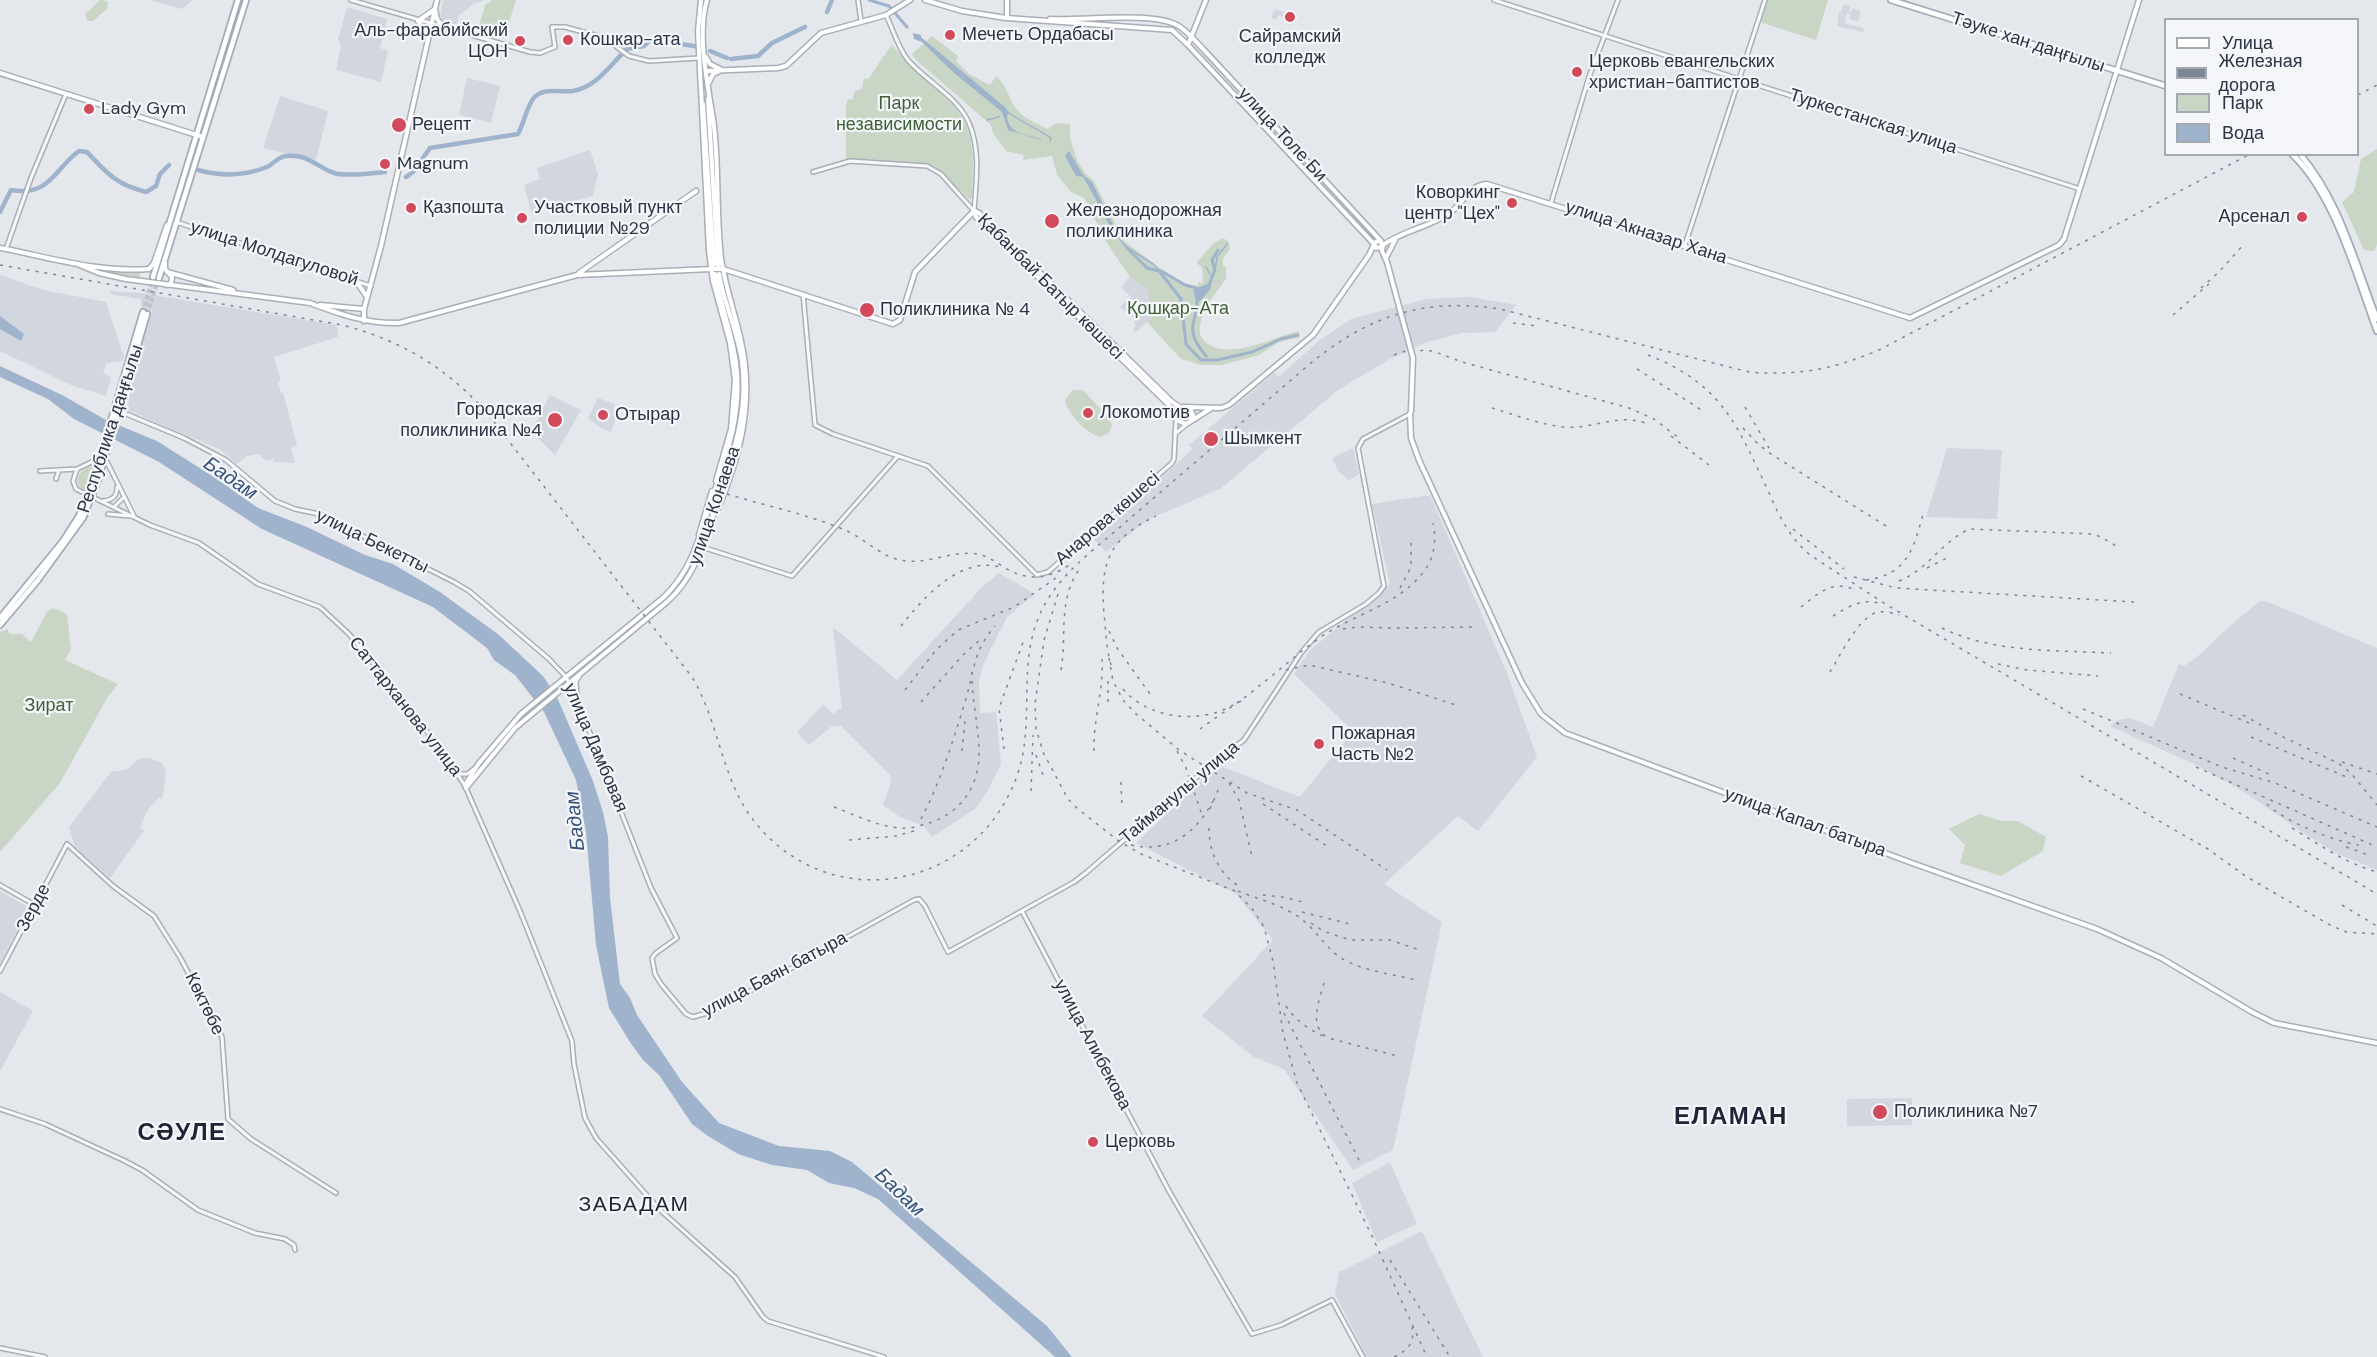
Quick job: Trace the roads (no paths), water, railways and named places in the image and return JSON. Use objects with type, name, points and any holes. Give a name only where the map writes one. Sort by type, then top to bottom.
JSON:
[{"type":"main road","points":[[176,224],[156,278],[169,222],[238,0]]},
{"type":"main road","points":[[166,285],[172,281],[172,277],[167,272],[165,263],[246,0]]},
{"type":"main road","points":[[364,321],[364,309],[437,0]]},
{"type":"main road","points":[[701,0],[698,31],[701,88],[718,270]]},
{"type":"main road","points":[[700,71],[786,66],[821,33],[886,14],[910,0]]},
{"type":"main road","name":"улица Толе Би","points":[[928,0],[962,11],[1007,18],[1172,30],[1380,250]]},
{"type":"main road","points":[[1007,0],[1007,18]]},
{"type":"main road","points":[[1188,45],[1193,38],[1206,0]]},
{"type":"main road","name":"Тәуке хан даңғылы","points":[[1891,0],[2164,84]]},
{"type":"main road","name":"Тәуке хан даңғылы","points":[[1900,0],[2118,70]]},
{"type":"main road","points":[[2080,189],[2139,0]]},
{"type":"main road","name":"улица Конаева","points":[[567,680],[585,669],[680,589],[696,566],[700,546],[699,531],[728,444],[735,397],[732,353],[718,270],[705,53],[704,18],[707,1]]},
{"type":"main road","points":[[428,35],[418,21],[435,9]]},
{"type":"main road","points":[[435,9],[437,19],[444,27]]},
{"type":"main road","name":"улица Толе Би","points":[[1007,18],[1075,21],[1116,18],[1149,19],[1174,24],[1193,38],[1383,245]]},
{"type":"main road","points":[[705,53],[710,64],[724,70]]},
{"type":"main road","points":[[707,89],[713,74],[724,70]]},
{"type":"main road","points":[[0,73],[203,136]]},
{"type":"main road","name":"улица Конаева","points":[[465,787],[476,768],[523,712],[567,680],[676,586],[700,546],[713,516],[736,447],[744,397],[742,362],[738,342],[718,270],[714,126],[707,89]]},
{"type":"main road","points":[[1281,144],[1288,140]]},
{"type":"main road","points":[[2294,156],[2314,175]]},
{"type":"main road","points":[[2301,156],[2325,196],[2377,319]]},
{"type":"main road","points":[[1313,179],[1318,174]]},
{"type":"main road","name":"улица Акназар Хана","points":[[1380,250],[1383,245],[1395,237],[1450,213],[1473,189],[1482,184],[1496,185],[1910,318],[2059,245],[2064,239],[2080,189]]},
{"type":"main road","points":[[577,275],[696,191]]},
{"type":"main road","points":[[310,303],[350,318],[384,323],[413,320],[577,275],[705,269],[718,270],[803,294],[893,324],[900,320],[915,272],[974,211]]},
{"type":"main road","name":"Қабанбай Батыр көшесі","points":[[974,211],[979,213],[1163,393],[1183,407]]},
{"type":"main road","name":"Қабанбай Батыр көшесі","points":[[974,211],[976,217],[1168,404],[1176,416]]},
{"type":"main road","points":[[144,282],[142,273],[154,263],[163,233],[169,222]]},
{"type":"main road","points":[[1387,260],[1395,237]]},
{"type":"main road","name":"улица Акназар Хана","points":[[1380,240],[1395,237]]},
{"type":"main road","points":[[1183,407],[1221,408],[1229,405],[1313,334],[1369,255],[1374,244],[1380,240]]},
{"type":"main road","points":[[0,248],[77,264],[146,270]]},
{"type":"main road","points":[[1369,255],[1380,250],[1387,260],[1413,358],[1411,412]]},
{"type":"main road","points":[[2353,261],[2377,331]]},
{"type":"main road","points":[[77,264],[102,274],[144,282],[364,309]]},
{"type":"main road","name":"улица Конаева","points":[[713,516],[739,447],[746,397],[745,362],[741,341],[727,290],[718,270]]},
{"type":"main road","points":[[167,272],[251,295]]},
{"type":"main road","points":[[356,281],[368,298]]},
{"type":"main road","points":[[350,318],[355,316],[354,309]]},
{"type":"main road","name":"Республика даңғылы","points":[[0,625],[38,580],[81,517],[96,479],[102,458],[102,444],[113,406],[145,313],[109,446],[102,458],[97,467],[96,479]]},
{"type":"main road","points":[[1183,407],[1176,416],[1181,423],[1189,422],[1210,408]]},
{"type":"main road","points":[[1183,407],[1192,412],[1189,422]]},
{"type":"main road","points":[[1198,408],[1200,415]]},
{"type":"main road","name":"улица Капал батыра","points":[[1411,412],[1411,438],[1419,460],[1522,683],[1541,714],[1565,733],[1911,863],[2097,928],[2161,958],[2266,1020],[2291,1027],[2377,1042]]},
{"type":"main road","name":"Республика даңғылы","points":[[0,618],[81,517]]},
{"type":"main road","name":"улица Конаева","points":[[465,787],[502,742],[562,684]]},
{"type":"street","points":[[351,0],[530,52],[540,53],[555,47],[552,27],[583,31],[605,38],[629,56],[650,61],[700,58]]},
{"type":"street","points":[[858,0],[861,21]]},
{"type":"street","name":"Туркестанская улица","points":[[1494,0],[2080,189]]},
{"type":"street","points":[[1551,203],[1589,77],[1618,0]]},
{"type":"street","points":[[1685,245],[1765,0]]},
{"type":"street","points":[[886,14],[908,60],[951,100],[968,121],[975,143],[974,211]]},
{"type":"street","points":[[6,249],[28,186],[66,94]]},
{"type":"street","points":[[813,172],[850,161],[927,166],[941,174],[974,211]]},
{"type":"street","name":"улица Молдагуловой","points":[[176,224],[371,285]]},
{"type":"street","points":[[700,546],[792,576],[898,455],[833,434],[815,425],[803,294]]},
{"type":"street","name":"улица Бекетты","points":[[113,406],[226,460],[275,501],[295,509],[320,514],[469,591]]},
{"type":"street","name":"Тайманулы улица","points":[[948,952],[1088,872],[1206,769],[1244,740],[1301,653],[1319,632],[1366,604],[1383,590],[1358,448],[1363,439],[1411,412]]},
{"type":"street","points":[[1176,416],[1177,430],[1189,422]]},
{"type":"street","name":"Анарова көшесі","points":[[898,455],[928,466],[1035,575],[1048,573],[1172,463],[1177,430]]},
{"type":"street","points":[[40,471],[77,469],[102,458],[134,517]]},
{"type":"street","points":[[91,464],[97,467]]},
{"type":"street","name":"Саттарханова улица","points":[[77,469],[74,481],[76,489],[134,517],[199,543],[258,584],[320,607],[328,613],[383,674],[458,774],[465,787],[520,911],[572,1041],[574,1064],[585,1119],[596,1138],[659,1209],[735,1277],[768,1321],[884,1357]]},
{"type":"street","points":[[56,479],[59,470]]},
{"type":"street","points":[[102,501],[117,495],[117,484]]},
{"type":"street","points":[[114,507],[123,497]]},
{"type":"street","points":[[108,514],[134,517]]},
{"type":"street","name":"улица Дамбовая","points":[[469,591],[549,659],[567,680],[651,888],[677,938]]},
{"type":"street","points":[[577,700],[576,681],[585,669]]},
{"type":"street","points":[[458,774],[466,774],[476,768]]},
{"type":"street","name":"Зерде","points":[[0,971],[67,844]]},
{"type":"street","name":"Көктөбе","points":[[67,844],[113,886],[154,916],[181,959],[222,1037],[228,1119],[251,1139],[336,1193]]},
{"type":"street","points":[[0,885],[35,905]]},
{"type":"street","name":"улица Баян батыра","points":[[677,938],[652,958],[655,974],[686,1014],[693,1017],[714,1011],[919,899],[925,906],[948,952]]},
{"type":"street","name":"улица Алибекова","points":[[1022,911],[1159,1173],[1252,1334],[1281,1325],[1332,1300],[1363,1357]]},
{"type":"street","points":[[0,1109],[45,1124],[125,1161],[142,1170],[198,1210],[255,1233],[285,1239],[294,1245],[294,1250]]},
{"type":"street","points":[[0,1348],[45,1357]]},
{"type":"water","points":[[913,33],[921,35],[1006,108],[1009,113],[1008,123],[1012,128],[1044,141],[1008,130],[1002,112],[953,72],[922,42],[914,39]]},
{"type":"water","points":[[1069,151],[1083,175],[1092,182],[1120,239],[1129,248],[1127,249],[1114,233],[1083,177],[1076,176],[1065,156]]},
{"type":"water","points":[[1211,285],[1210,290],[1197,304],[1194,287],[1205,288]]},
{"type":"water","points":[[0,316],[24,334],[21,341],[0,329]]},
{"type":"water","points":[[0,366],[62,395],[106,420],[157,441],[258,508],[307,527],[365,555],[393,564],[440,592],[499,635],[543,676],[557,697],[593,781],[608,837],[610,898],[620,984],[630,998],[637,1015],[682,1082],[719,1123],[779,1146],[830,1151],[852,1162],[1047,1326],[1072,1357],[1055,1357],[878,1199],[854,1188],[829,1183],[807,1170],[772,1165],[738,1154],[692,1124],[659,1075],[643,1060],[630,1042],[609,1008],[596,945],[586,832],[576,780],[544,712],[515,675],[494,660],[487,648],[433,607],[262,529],[159,462],[74,419],[48,399],[0,377]]},
{"type":"waterway","points":[[827,12],[832,0]]},
{"type":"waterway","points":[[869,0],[889,6],[907,27]]},
{"type":"waterway","points":[[731,59],[758,56],[772,43],[805,27]]},
{"type":"waterway","points":[[406,177],[413,172],[430,148],[518,134],[531,103],[537,95],[546,91],[582,89],[603,74],[627,49],[644,46],[654,40],[700,47]]},
{"type":"waterway","points":[[710,51],[727,58]]},
{"type":"waterway","points":[[1008,112],[1051,138],[1050,141]]},
{"type":"waterway","points":[[987,120],[999,117]]},
{"type":"waterway","points":[[0,212],[11,190],[24,191],[43,185],[79,151],[87,152],[119,182],[146,192],[156,186],[160,174],[169,165]]},
{"type":"waterway","points":[[198,170],[224,174],[241,173],[259,170],[278,159],[294,156],[307,159],[339,174],[385,172]]},
{"type":"waterway","points":[[1215,270],[1217,257],[1227,244]]},
{"type":"waterway","points":[[1126,247],[1147,268],[1163,272],[1185,285],[1199,289],[1209,285],[1215,270],[1212,260],[1218,250]]},
{"type":"waterway","points":[[1128,248],[1161,272]]},
{"type":"waterway","points":[[1206,267],[1211,276]]},
{"type":"waterway","points":[[1160,272],[1181,299],[1186,344],[1201,360],[1217,360],[1252,352],[1281,339],[1298,335]]},
{"type":"waterway","points":[[1195,291],[1197,309],[1193,322],[1194,336],[1206,356]]},
{"type":"tunnel","points":[[143,312],[153,277]]},
{"type":"tunnel","points":[[147,314],[158,280]]},
{"type":"railway","points":[[2359,94],[2377,85]]},
{"type":"railway","points":[[0,265],[342,325],[384,339],[439,369],[456,382],[487,413],[692,677],[708,712],[734,787],[754,821],[786,852],[822,871],[861,879],[900,877],[938,865],[971,843],[999,812],[1018,773],[1026,729],[1031,642],[1037,620],[1056,588],[1084,557],[1305,368],[1327,350],[1372,324],[1419,309],[1445,306],[1500,309],[1749,372],[1784,373],[1816,370],[1848,362],[1881,349],[2246,156]]},
{"type":"railway","points":[[2201,288],[2243,245]]},
{"type":"railway","points":[[2173,315],[2209,284]]},
{"type":"railway","points":[[1513,323],[1537,326]]},
{"type":"railway","points":[[1394,355],[1409,350],[1433,351],[1462,362],[1629,408],[1654,419],[1679,438]]},
{"type":"railway","points":[[1648,355],[1694,380],[1725,410],[1748,449],[1786,527],[1810,555],[1887,605],[2377,894]]},
{"type":"railway","points":[[1637,369],[1703,411]]},
{"type":"railway","points":[[1745,407],[1769,448]]},
{"type":"railway","points":[[1492,408],[1536,422],[1563,427],[1618,420],[1639,421],[1650,425]]},
{"type":"railway","points":[[1743,428],[1771,454],[1886,526]]},
{"type":"railway","points":[[1671,436],[1709,465]]},
{"type":"railway","points":[[727,494],[831,524],[852,533],[886,555],[900,560],[919,561],[957,554],[977,554],[1014,572],[1031,577],[1056,572],[1072,563]]},
{"type":"railway","points":[[1866,580],[1892,572],[1901,565],[1913,547],[1924,511]]},
{"type":"railway","points":[[1111,665],[1103,596],[1106,567],[1110,554],[1117,544],[1127,534],[1156,516]]},
{"type":"railway","points":[[1200,729],[1244,698],[1322,636],[1402,593],[1429,564],[1435,537],[1433,523]]},
{"type":"railway","points":[[1793,529],[1844,569]]},
{"type":"railway","points":[[1899,581],[1919,570],[1950,542],[1969,529],[2094,534],[2119,549]]},
{"type":"railway","points":[[1400,588],[1411,567],[1411,540]]},
{"type":"railway","points":[[1927,568],[1947,558]]},
{"type":"railway","points":[[901,626],[931,592],[957,573],[985,565],[1000,567]]},
{"type":"railway","points":[[1061,670],[1065,607],[1078,571]]},
{"type":"railway","points":[[1854,577],[1896,588],[2134,602]]},
{"type":"railway","points":[[905,690],[936,650],[958,630],[1014,607],[1056,578]]},
{"type":"railway","points":[[1801,607],[1831,587],[1853,589]]},
{"type":"railway","points":[[1058,594],[1044,640],[1035,704],[1036,729],[1044,754],[1068,799],[1078,809],[1120,842],[1141,854],[1235,891],[1253,910],[1264,927],[1273,961],[1283,1033],[1297,1083],[1372,1236],[1427,1357]]},
{"type":"railway","points":[[1833,616],[1862,602],[1881,604]]},
{"type":"railway","points":[[1830,672],[1850,639],[1868,617],[1881,612],[1899,615]]},
{"type":"railway","points":[[921,819],[951,747],[978,653],[995,626]]},
{"type":"railway","points":[[1343,629],[1475,627]]},
{"type":"railway","points":[[1942,628],[1982,642],[2003,646],[2111,653]]},
{"type":"railway","points":[[1109,631],[1117,648],[1150,694]]},
{"type":"railway","points":[[1004,749],[999,708],[1025,637]]},
{"type":"railway","points":[[921,702],[963,655],[982,638]]},
{"type":"railway","points":[[1109,658],[1113,681],[1123,700],[1179,750],[1247,793],[1297,810],[1387,870]]},
{"type":"railway","points":[[1094,751],[1102,659]]},
{"type":"railway","points":[[1998,664],[2027,670],[2098,676]]},
{"type":"railway","points":[[1286,670],[1309,665],[1388,683],[1456,705]]},
{"type":"railway","points":[[834,807],[890,827],[913,828],[938,820],[958,806],[971,788],[978,766],[979,743],[972,670]]},
{"type":"railway","points":[[1108,681],[1108,708]]},
{"type":"railway","points":[[1123,689],[1141,704],[1175,715],[1210,714],[1241,701]]},
{"type":"railway","points":[[2180,694],[2249,723]]},
{"type":"railway","points":[[2083,709],[2222,767],[2275,783],[2377,827]]},
{"type":"railway","points":[[2243,715],[2338,763],[2351,773],[2377,805]]},
{"type":"railway","points":[[962,751],[965,720]]},
{"type":"railway","points":[[1031,791],[1033,735]]},
{"type":"railway","points":[[2251,737],[2349,778]]},
{"type":"railway","points":[[1177,751],[1186,768],[1201,812]]},
{"type":"railway","points":[[1036,755],[1044,778]]},
{"type":"railway","points":[[2233,758],[2269,774]]},
{"type":"railway","points":[[2342,762],[2377,774]]},
{"type":"railway","points":[[2196,767],[2377,847]]},
{"type":"railway","points":[[2081,776],[2208,849],[2247,877],[2330,925],[2346,932],[2377,934]]},
{"type":"railway","points":[[1121,782],[1122,808]]},
{"type":"railway","points":[[1229,783],[1239,800],[1252,857]]},
{"type":"railway","points":[[1210,809],[1219,788]]},
{"type":"railway","points":[[1131,845],[1157,846],[1180,838],[1198,823],[1213,801]]},
{"type":"railway","points":[[1263,804],[1330,848]]},
{"type":"railway","points":[[2267,804],[2275,811],[2310,830],[2359,845]]},
{"type":"railway","points":[[1209,828],[1211,846],[1217,862],[1226,876],[1240,887]]},
{"type":"railway","points":[[2292,828],[2343,859],[2377,872]]},
{"type":"railway","points":[[849,840],[896,836],[914,831]]},
{"type":"railway","points":[[2346,847],[2371,856]]},
{"type":"railway","points":[[1238,891],[1298,916],[1341,958],[1368,969],[1416,980]]},
{"type":"railway","points":[[1263,895],[1307,903]]},
{"type":"railway","points":[[2342,905],[2377,926]]},
{"type":"railway","points":[[1302,912],[1354,925]]},
{"type":"railway","points":[[1311,923],[1323,931],[1350,940],[1390,940],[1417,949]]},
{"type":"railway","points":[[1324,983],[1317,1013],[1318,1027],[1322,1033],[1328,1038],[1398,1056]]},
{"type":"railway","points":[[1286,1006],[1302,1024],[1323,1036]]},
{"type":"railway","points":[[1284,1013],[1360,1162]]},
{"type":"railway","points":[[1390,1260],[1450,1357]]},
{"type":"railway","points":[[1394,1357],[1403,1352],[1411,1342],[1412,1327]]},
{"type":"place","name":"Сайрамский колледж","points":[[1290,17]]},
{"type":"place","name":"Мечеть Ордабасы","points":[[950,35]]},
{"type":"place","name":"Кошкар-ата","points":[[568,40]]},
{"type":"place","name":"Аль-фарабийский ЦОН","points":[[520,41]]},
{"type":"place","name":"Церковь евангельских христиан-баптистов","points":[[1577,72]]},
{"type":"place","name":"Lady Gym","points":[[89,109]]},
{"type":"place","name":"Рецепт","points":[[399,125]]},
{"type":"place","name":"Magnum","points":[[385,164]]},
{"type":"place","name":"Коворкинг центр \"Цех\"","points":[[1512,203]]},
{"type":"place","name":"Қазпошта","points":[[411,208]]},
{"type":"place","name":"Арсенал","points":[[2302,217]]},
{"type":"place","name":"Участковый пункт полиции №29","points":[[522,218]]},
{"type":"place","name":"Железнодорожная поликлиника","points":[[1052,221]]},
{"type":"place","name":"Поликлиника № 4","points":[[867,310]]},
{"type":"place","name":"Локомотив","points":[[1088,413]]},
{"type":"place","name":"Отырар","points":[[603,415]]},
{"type":"place","name":"Городская поликлиника №4","points":[[555,420]]},
{"type":"place","name":"Шымкент","points":[[1211,439]]},
{"type":"place","name":"Пожарная Часть №2","points":[[1319,744]]},
{"type":"place","name":"Поликлиника №7","points":[[1880,1112]]},
{"type":"place","name":"Церковь","points":[[1093,1142]]},
{"type":"district","name":"ЕЛАМАН","points":[[1731,1118]]},
{"type":"district","name":"СӘУЛЕ","points":[[182,1134]]},
{"type":"district","name":"ЗАБАДАМ","points":[[634,1205]]},
{"type":"park label","name":"Парк независимости","points":[[899,114]]},
{"type":"park label","name":"Қошқар-Ата","points":[[1178,309]]},
{"type":"park label","name":"Зират","points":[[49,706]]},
{"type":"water label","name":"Бадам","points":[[230,479]]},
{"type":"water label","name":"Бадам","points":[[576,821]]},
{"type":"water label","name":"Бадам","points":[[899,1193]]}]
